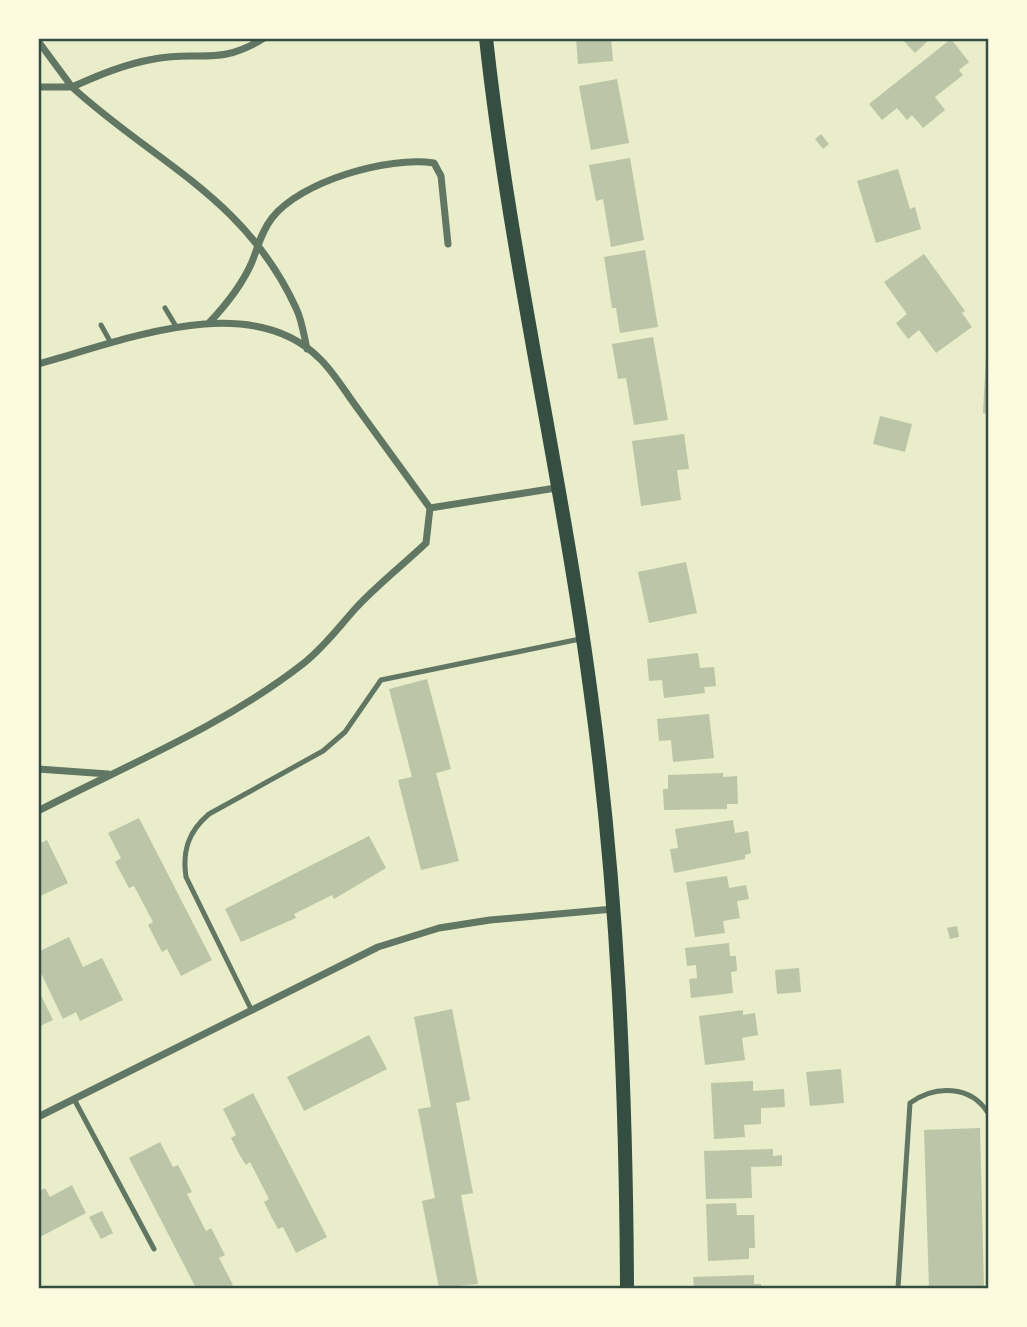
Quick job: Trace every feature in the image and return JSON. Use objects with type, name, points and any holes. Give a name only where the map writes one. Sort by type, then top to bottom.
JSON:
[{"type":"main road","points":[[486,38],[508,208],[583,639],[615,909],[623,1071],[627,1289]]},
{"type":"street","points":[[38,87],[72,87],[114,69],[157,58],[211,58],[246,50],[264,38]]},
{"type":"street","points":[[38,41],[72,87],[101,114],[190,176],[257,243],[297,309],[307,349]]},
{"type":"street","points":[[209,323],[228,303],[272,218],[293,197],[362,171],[414,160],[434,163],[441,176],[448,244]]},
{"type":"street","points":[[38,364],[177,328],[209,323],[246,323],[293,338],[326,367],[430,508],[426,543],[355,609],[332,640],[305,662],[272,687],[224,715],[38,811]]},
{"type":"street","points":[[430,508],[556,488]]},
{"type":"street","points":[[38,769],[110,774]]},
{"type":"street","points":[[38,1117],[347,960],[410,936],[490,920],[615,909]]},
{"type":"lane","points":[[165,308],[177,328]]},
{"type":"lane","points":[[101,324],[112,344]]},
{"type":"lane","points":[[251,1009],[187,877],[184,860],[194,827],[209,814],[323,751],[345,732],[381,680],[583,639]]},
{"type":"lane","points":[[898,1289],[910,1103],[923,1094],[941,1090],[960,1091],[982,1102],[989,1113]]},
{"type":"lane","points":[[74,1099],[154,1249]]},
{"type":"building","points":[[576,38],[611,38],[613,61],[578,64]]},
{"type":"building","points":[[901,38],[931,38],[915,53]]},
{"type":"building","points":[[951,39],[969,62],[959,70],[963,75],[935,97],[945,110],[923,128],[912,115],[907,120],[897,108],[882,120],[869,104]]},
{"type":"building","points":[[617,79],[629,143],[591,150],[579,86]]},
{"type":"building","points":[[821,134],[829,144],[823,149],[815,139]]},
{"type":"building","points":[[630,158],[644,240],[611,247],[603,199],[596,201],[589,165]]},
{"type":"building","points":[[898,169],[910,209],[915,207],[921,229],[876,243],[857,181]]},
{"type":"building","points":[[645,250],[658,327],[620,333],[616,308],[612,308],[604,257]]},
{"type":"building","points":[[924,254],[965,311],[962,313],[972,327],[936,353],[919,330],[908,339],[896,323],[907,314],[884,282]]},
{"type":"building","points":[[653,337],[668,420],[634,425],[626,378],[618,379],[612,344]]},
{"type":"building","points":[[988,355],[988,414],[983,413]]},
{"type":"building","points":[[880,416],[912,424],[905,452],[873,444]]},
{"type":"building","points":[[684,434],[689,469],[677,470],[681,500],[641,506],[632,441]]},
{"type":"building","points":[[686,562],[697,613],[649,623],[638,572]]},
{"type":"building","points":[[698,653],[700,668],[714,667],[716,686],[704,687],[705,693],[664,698],[662,680],[649,681],[647,659]]},
{"type":"building","points":[[427,679],[451,769],[436,773],[459,861],[421,870],[398,780],[412,777],[389,689]]},
{"type":"building","points":[[709,714],[714,758],[673,762],[671,740],[659,741],[657,719]]},
{"type":"building","points":[[723,773],[723,777],[737,776],[738,804],[727,804],[727,809],[664,810],[663,789],[668,789],[668,775]]},
{"type":"building","points":[[139,818],[212,960],[181,976],[167,949],[162,952],[148,925],[153,922],[134,886],[129,888],[115,862],[121,858],[108,833]]},
{"type":"building","points":[[733,820],[735,833],[748,831],[751,853],[745,855],[745,859],[674,873],[670,849],[678,848],[675,829]]},
{"type":"building","points":[[369,836],[386,868],[334,899],[332,895],[294,914],[296,918],[241,942],[225,909]]},
{"type":"building","points":[[47,840],[68,883],[38,897],[38,844]]},
{"type":"building","points":[[727,876],[729,888],[746,885],[749,899],[737,901],[740,918],[723,921],[725,933],[695,937],[686,882]]},
{"type":"building","points":[[957,926],[959,937],[950,939],[947,928]]},
{"type":"building","points":[[69,937],[83,967],[102,958],[123,1000],[80,1021],[76,1012],[63,1019],[38,967],[38,952]]},
{"type":"building","points":[[729,943],[730,956],[736,956],[737,971],[731,972],[733,993],[691,998],[689,979],[697,978],[696,965],[687,966],[685,948]]},
{"type":"building","points":[[799,968],[801,992],[777,994],[775,970]]},
{"type":"building","points":[[38,989],[53,1020],[38,1027]]},
{"type":"building","points":[[452,1009],[470,1100],[456,1103],[473,1193],[461,1195],[478,1284],[439,1288],[422,1201],[435,1198],[418,1109],[431,1107],[414,1017]]},
{"type":"building","points":[[743,1010],[743,1015],[755,1013],[758,1035],[742,1038],[745,1060],[705,1065],[699,1016]]},
{"type":"building","points":[[369,1035],[387,1069],[304,1111],[287,1077]]},
{"type":"building","points":[[841,1069],[844,1103],[810,1106],[806,1072]]},
{"type":"building","points":[[753,1081],[753,1091],[784,1089],[785,1107],[761,1108],[761,1124],[744,1125],[745,1137],[714,1139],[711,1083]]},
{"type":"building","points":[[253,1093],[327,1237],[296,1253],[283,1227],[278,1229],[272,1218],[264,1202],[269,1199],[250,1162],[246,1165],[239,1154],[231,1138],[236,1135],[223,1109]]},
{"type":"building","points":[[980,1128],[984,1288],[929,1288],[924,1130]]},
{"type":"building","points":[[160,1142],[173,1167],[178,1165],[192,1192],[187,1194],[206,1231],[211,1228],[225,1255],[219,1258],[233,1285],[227,1288],[196,1288],[129,1158]]},
{"type":"building","points":[[773,1149],[773,1156],[782,1155],[782,1166],[751,1167],[752,1198],[706,1199],[704,1151]]},
{"type":"building","points":[[72,1185],[86,1213],[38,1238],[38,1192],[45,1188],[50,1197]]},
{"type":"building","points":[[736,1203],[737,1215],[754,1215],[755,1248],[749,1248],[749,1259],[708,1261],[706,1204]]},
{"type":"building","points":[[102,1211],[113,1233],[101,1239],[89,1217]]},
{"type":"building","points":[[754,1275],[754,1284],[761,1284],[761,1288],[694,1288],[693,1277]]}]
